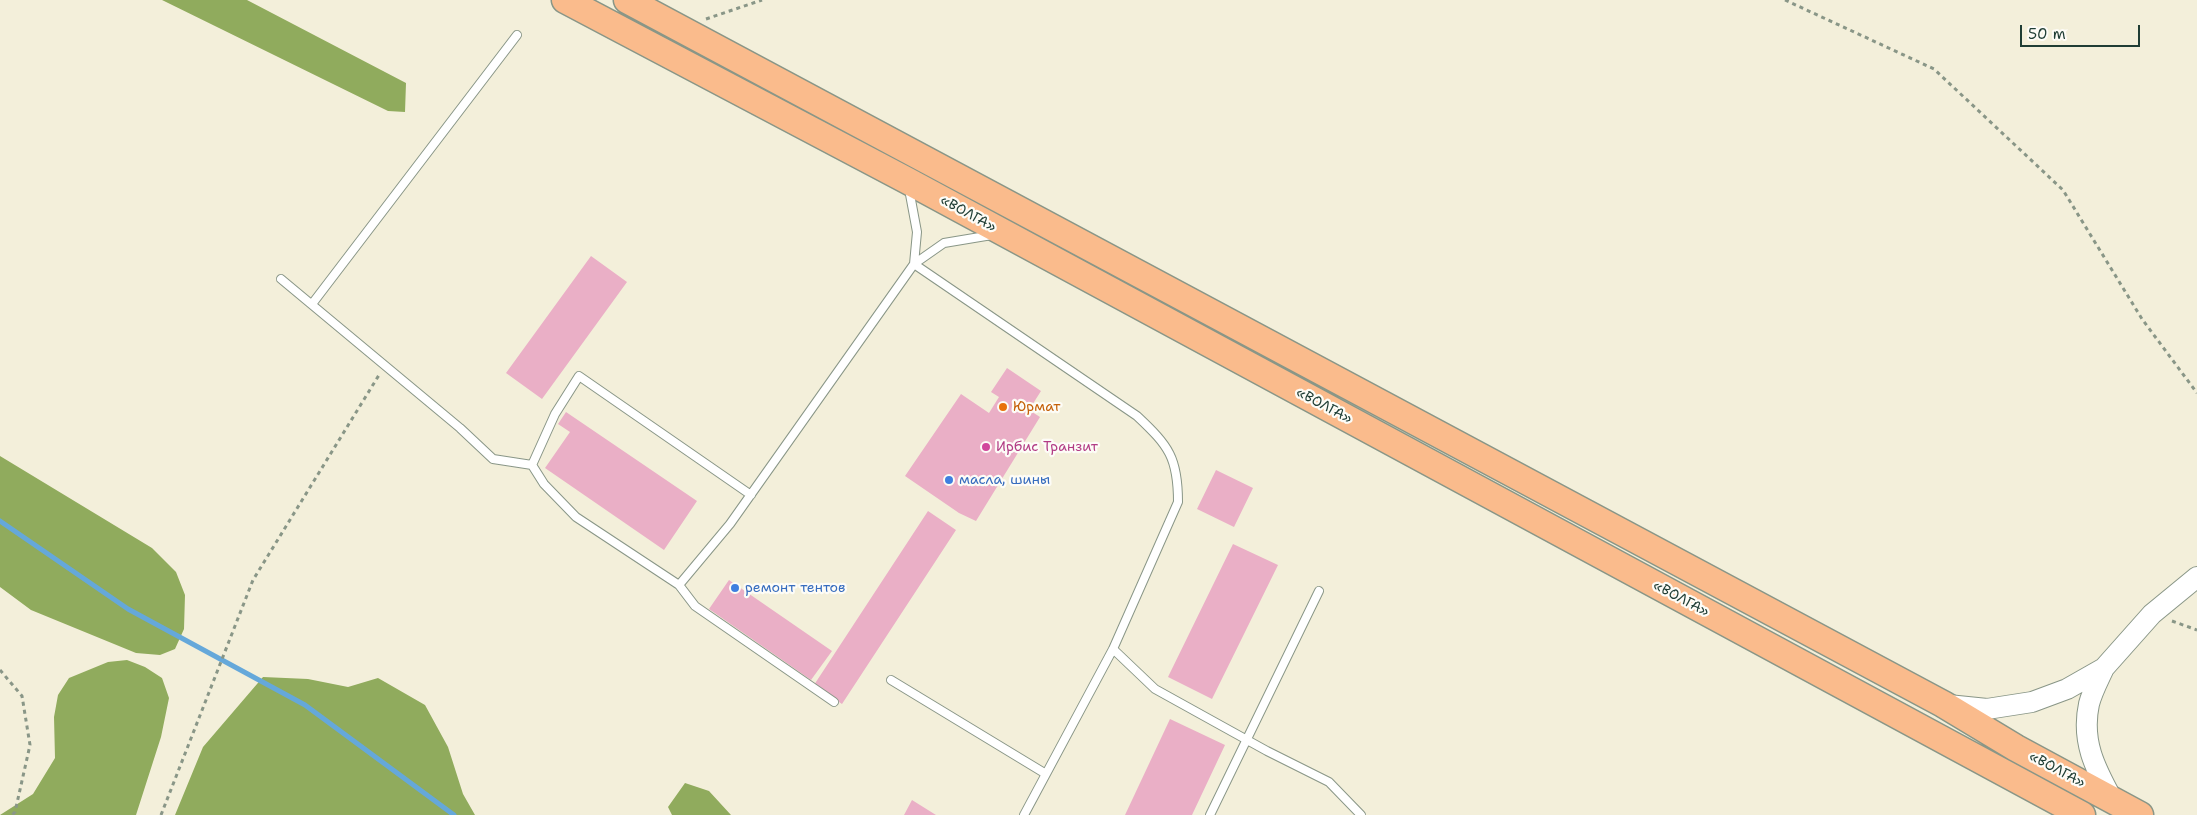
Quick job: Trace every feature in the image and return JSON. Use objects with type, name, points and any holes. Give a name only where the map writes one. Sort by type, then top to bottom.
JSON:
[{"type":"highway","name":"«ВОЛГА»","points":[[565,0],[908,181],[2082,815]]},
{"type":"highway","name":"«ВОЛГА»","points":[[627,0],[1944,704],[2016,748],[2140,815]]},
{"type":"street","points":[[1944,704],[1987,709],[2032,702],[2067,689],[2104,668],[2152,614],[2197,577]]},
{"type":"street","points":[[2104,668],[2089,704],[2087,732],[2093,764],[2112,799]]},
{"type":"lane","points":[[312,304],[518,35]]},
{"type":"lane","points":[[908,181],[917,232],[914,264]]},
{"type":"lane","points":[[679,585],[730,524],[914,264],[944,243],[1003,234]]},
{"type":"lane","points":[[914,264],[1137,416],[1162,440],[1173,459],[1178,478],[1178,502],[1113,649],[1024,815]]},
{"type":"lane","points":[[281,279],[460,428],[493,459],[532,465],[544,484],[576,517],[679,585],[695,606],[834,702]]},
{"type":"lane","points":[[532,465],[555,414],[579,376],[750,495]]},
{"type":"lane","points":[[1210,815],[1319,591]]},
{"type":"lane","points":[[1113,649],[1155,689],[1247,740],[1329,782],[1361,815]]},
{"type":"lane","points":[[891,680],[1046,774]]},
{"type":"path","points":[[679,28],[762,0]]},
{"type":"path","points":[[1785,0],[1934,69],[2063,190],[2142,319],[2197,393]]},
{"type":"path","points":[[161,815],[252,580],[385,366]]},
{"type":"path","points":[[2152,614],[2197,630]]},
{"type":"path","points":[[0,670],[22,696],[30,746],[15,812],[12,815]]},
{"type":"green space","points":[[162,0],[247,0],[406,83],[405,112],[388,111]]},
{"type":"green space","points":[[0,456],[152,548],[176,572],[185,595],[184,629],[175,649],[160,655],[136,653],[31,610],[0,587]]},
{"type":"green space","points":[[127,660],[145,667],[162,678],[169,698],[161,737],[136,815],[0,815],[33,794],[55,758],[54,717],[58,695],[69,678],[108,662]]},
{"type":"green space","points":[[263,677],[308,679],[348,687],[378,678],[425,705],[448,747],[463,794],[475,815],[175,815],[203,747]]},
{"type":"green space","points":[[685,783],[709,791],[731,815],[672,815],[668,807]]},
{"type":"building","points":[[591,256],[627,282],[542,399],[506,373]]},
{"type":"building","points":[[1007,368],[1041,391],[1029,410],[1040,417],[976,521],[959,513],[905,476],[961,394],[989,413],[999,397],[991,392]]},
{"type":"building","points":[[566,412],[697,501],[664,550],[545,468],[570,432],[558,424]]},
{"type":"building","points":[[1216,470],[1253,488],[1234,527],[1197,509]]},
{"type":"building","points":[[928,511],[956,530],[842,704],[814,685]]},
{"type":"building","points":[[1233,544],[1278,565],[1212,699],[1168,677]]},
{"type":"building","points":[[729,580],[832,651],[811,680],[709,609]]},
{"type":"building","points":[[1170,719],[1225,745],[1192,815],[1125,815]]},
{"type":"building","points":[[912,800],[936,815],[904,815]]},
{"type":"waterway","points":[[0,521],[128,609],[305,705],[454,815]]},
{"type":"place","name":"Юрмат","points":[[1003,407]]},
{"type":"place","name":"Ирбис Транзит","points":[[986,447]]},
{"type":"place","name":"масла, шины","points":[[949,480]]},
{"type":"place","name":"ремонт тентов","points":[[735,588]]}]
